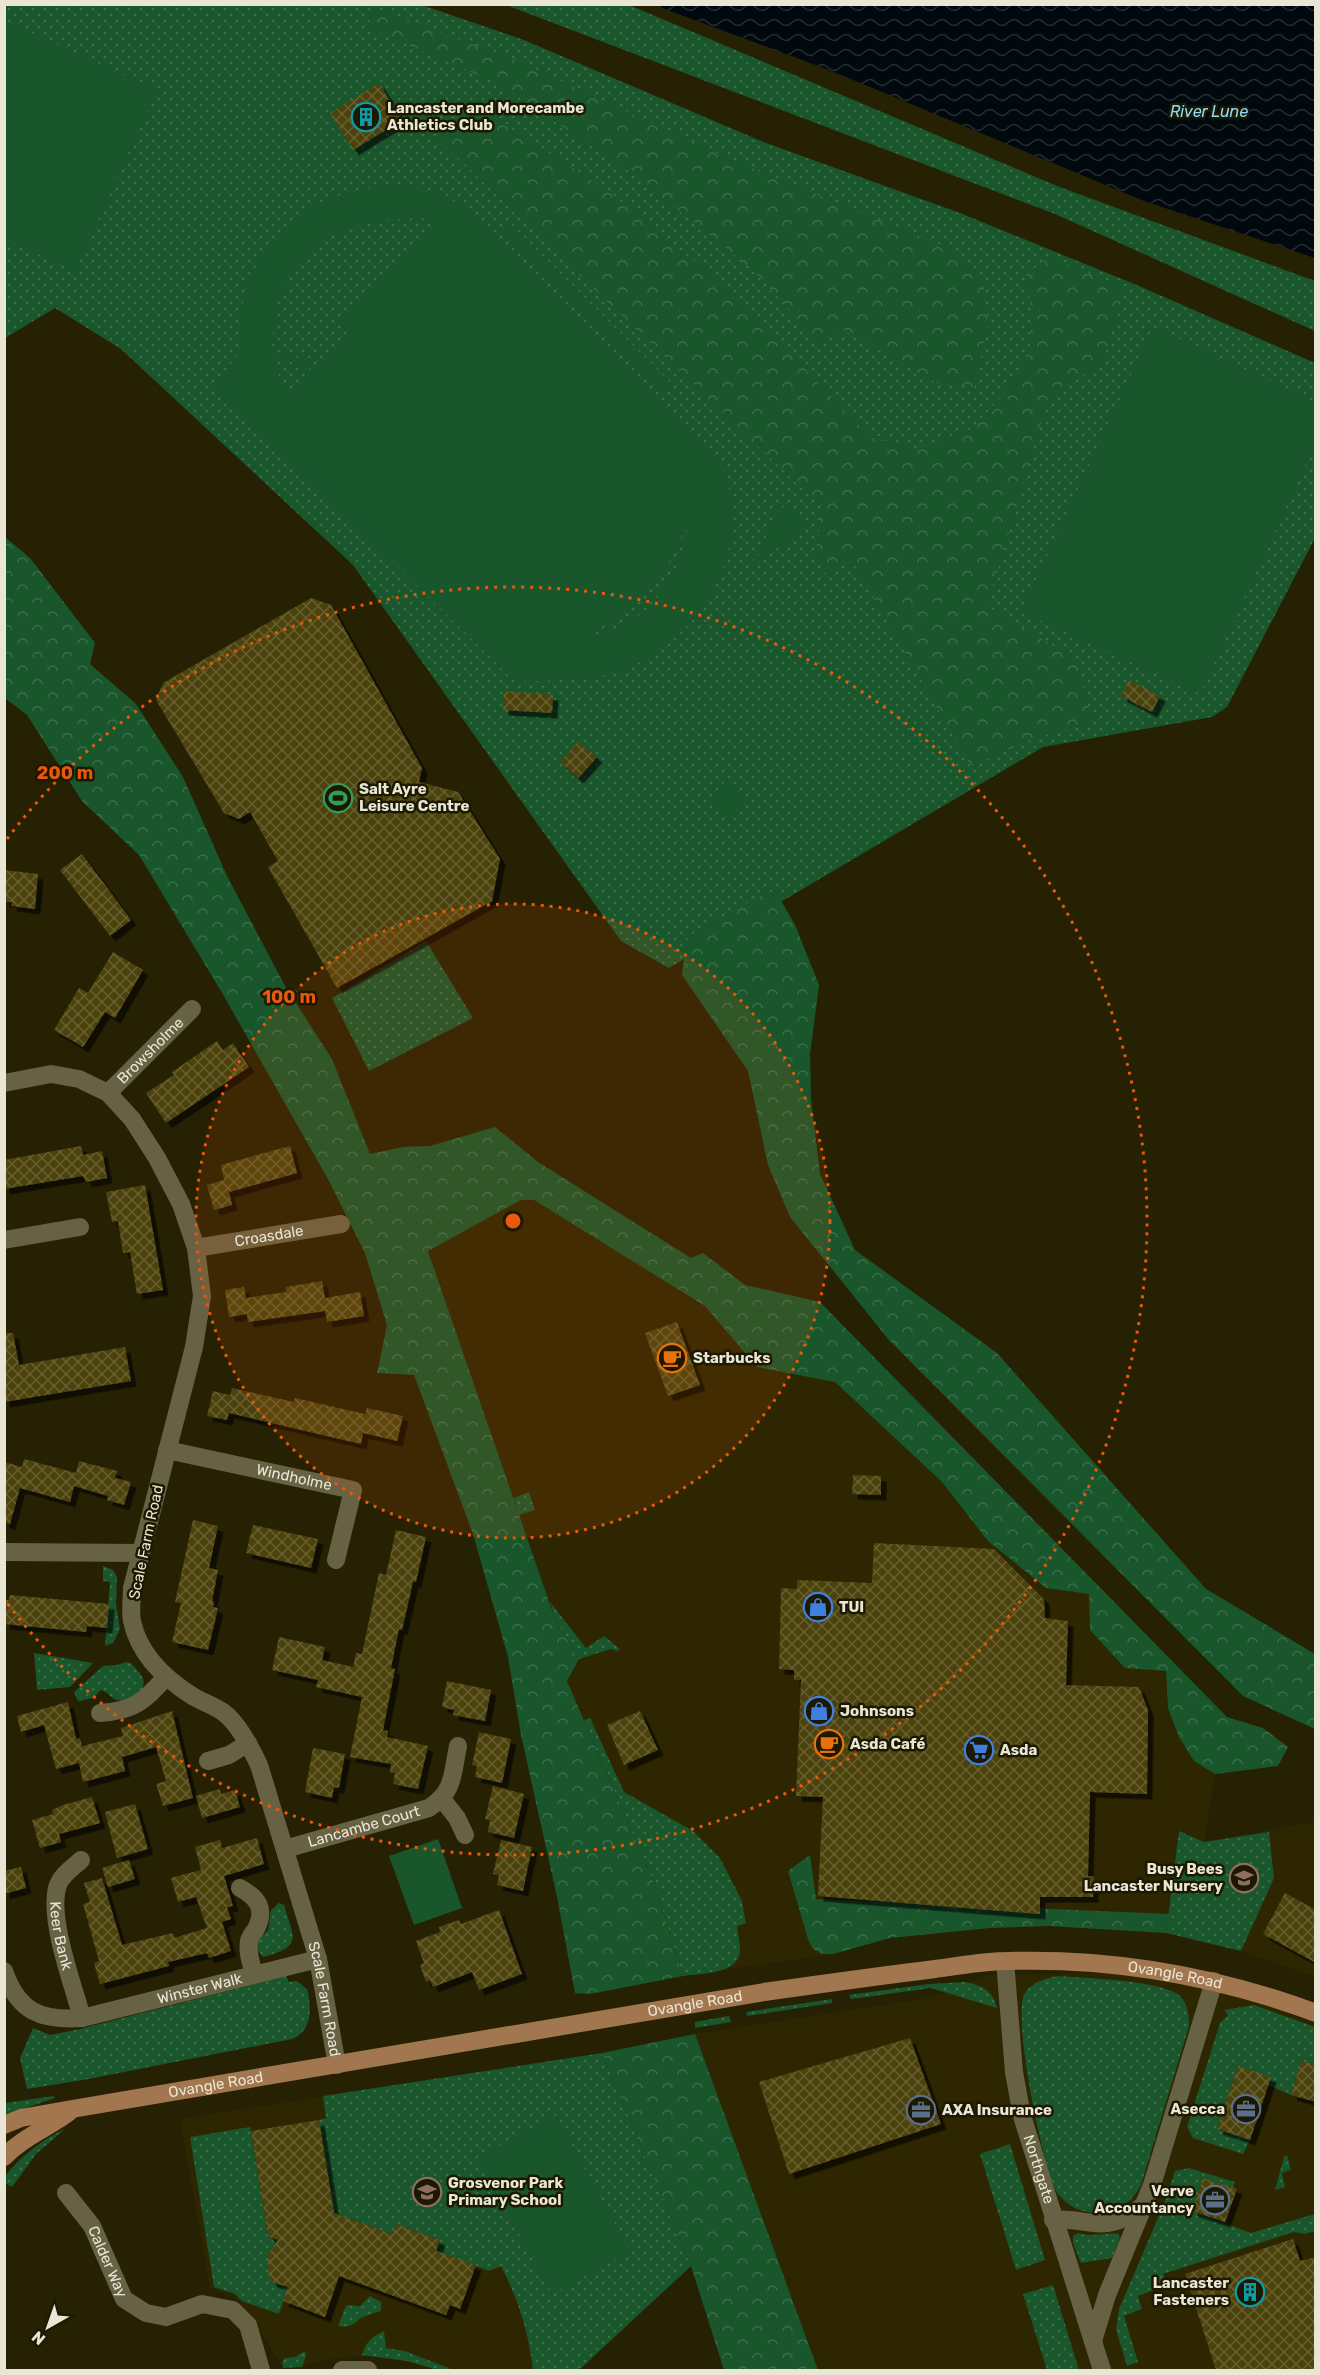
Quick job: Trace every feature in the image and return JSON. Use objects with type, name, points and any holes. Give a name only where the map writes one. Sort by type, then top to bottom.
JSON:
[{"type":"main road","name":"Ovangle Road","points":[[4,2125],[21,2118],[72,2109],[839,1981],[1005,1961],[1076,1961],[1174,1973],[1268,1995],[1316,2013]]},
{"type":"main road","name":"Ovangle Road","points":[[4,2157],[24,2140],[53,2124],[72,2109]]},
{"type":"street","name":"Browsholme","points":[[108,1093],[192,1009]]},
{"type":"street","name":"Scale Farm Road","points":[[4,1083],[51,1074],[79,1079],[108,1093],[132,1119],[182,1204],[196,1248],[202,1296],[194,1347],[132,1588],[131,1619],[140,1644],[151,1662],[166,1677],[193,1696],[224,1713],[248,1743],[259,1765],[318,1959],[337,2065]]},
{"type":"street","name":"Croasdale","points":[[196,1248],[341,1224]]},
{"type":"street","points":[[4,1240],[80,1227]]},
{"type":"street","name":"Windholme","points":[[168,1450],[353,1490],[336,1560]]},
{"type":"street","points":[[4,1552],[140,1553]]},
{"type":"street","points":[[100,1713],[120,1712],[145,1700],[166,1677]]},
{"type":"street","points":[[208,1761],[229,1755],[248,1743]]},
{"type":"street","points":[[458,1746],[450,1786],[442,1799],[457,1818],[465,1835]]},
{"type":"street","name":"Lancambe Court","points":[[285,1849],[429,1808],[442,1799]]},
{"type":"street","name":"Keer Bank","points":[[81,1860],[66,1873],[57,1886],[55,1906],[57,1927],[82,2019]]},
{"type":"street","points":[[240,1888],[252,1895],[261,1906],[261,1917],[249,1939],[248,1950],[254,1974]]},
{"type":"street","name":"Winster Walk","points":[[4,1971],[9,1984],[24,2005],[37,2013],[58,2020],[82,2019],[318,1959]]},
{"type":"street","name":"Northgate","points":[[1005,1961],[1016,2089],[1025,2130],[1102,2370]]},
{"type":"street","points":[[1094,2342],[1107,2295],[1165,2144],[1214,1981]]},
{"type":"street","name":"Calder Way","points":[[66,2193],[92,2226],[124,2299],[146,2313],[166,2317],[202,2304],[233,2310],[248,2325],[261,2370]]},
{"type":"street","points":[[1053,2220],[1066,2218],[1092,2223],[1113,2223],[1143,2206]]},
{"type":"street","points":[[342,2370],[368,2370]]},
{"type":"shaded area","points":[[521,1200],[534,1200],[705,1306],[757,1367],[835,1381],[942,1482],[988,1541],[1046,1588],[1089,1594],[1090,1630],[1166,1671],[1168,1708],[1194,1761],[1215,1774],[1204,1842],[1315,1822],[1315,1977],[1241,1951],[1166,1933],[1050,1919],[1049,1926],[990,1928],[890,1938],[833,1954],[683,1976],[655,1885],[567,1681],[579,1658],[555,1619],[428,1250]]},
{"type":"shaded area","points":[[1124,1973],[1240,1991],[1315,2025],[1315,2370],[818,2370],[695,2034],[929,1998],[989,1975]]},
{"type":"shaded area","name":"Grosvenor Park Primary School","points":[[602,2053],[579,2370],[437,2370],[385,2357],[351,2356],[315,2362],[302,2367],[283,2368],[249,2313],[235,2298],[210,2288],[180,2119]]},
{"type":"green space","points":[[4,5],[422,5],[524,40],[766,143],[960,213],[1139,286],[1315,363],[1315,538],[1227,707],[1212,717],[1043,747],[669,968],[621,941],[353,565],[121,349],[55,308],[5,338]]},
{"type":"green space","points":[[506,5],[629,5],[1057,186],[1315,281],[1315,331],[1055,214]]},
{"type":"green space","points":[[375,8],[518,61],[737,162],[952,249],[983,280],[988,325],[974,389],[935,382],[843,330],[820,344],[752,269],[627,170],[497,83],[373,30],[368,18]]},
{"type":"green space","points":[[5,21],[157,90],[75,271],[5,239]]},
{"type":"green space","points":[[478,108],[606,189],[730,291],[870,437],[920,449],[973,428],[1011,385],[1030,348],[1032,317],[1026,274],[1050,257],[1121,286],[1117,319],[1102,362],[1048,400],[987,606],[1075,659],[1093,722],[1035,738],[971,766],[852,561],[825,574],[816,551],[822,508],[438,139]]},
{"type":"green space","points":[[385,187],[439,192],[472,213],[723,468],[731,497],[734,520],[729,550],[721,572],[711,593],[683,631],[665,647],[645,659],[624,669],[599,676],[515,682],[213,385],[240,353],[239,328],[250,279],[262,256],[277,236],[295,219],[316,205],[346,193]],"holes":[[[422,218],[433,224],[338,322],[351,333],[290,396],[278,374],[272,349],[276,303],[297,264],[331,235],[373,220]],[[687,522],[683,551],[677,565],[670,579],[651,604],[640,615],[623,626],[584,639],[621,614],[656,581],[671,559]]]},
{"type":"green space","points":[[511,224],[671,383],[661,393],[501,234]]},
{"type":"green space","points":[[1153,327],[1315,402],[1315,444],[1200,694],[1021,612]]},
{"type":"green space","points":[[284,353],[289,357],[315,358],[306,375],[288,359],[283,359]]},
{"type":"green space","points":[[779,504],[808,527],[758,561],[756,567],[752,567],[751,561],[757,559]]},
{"type":"green space","points":[[5,537],[30,558],[95,643],[90,664],[136,704],[183,777],[227,876],[285,986],[332,1059],[370,1154],[403,1147],[430,1146],[495,1127],[538,1162],[691,1258],[703,1253],[745,1285],[820,1302],[1227,1717],[1263,1728],[1288,1747],[1278,1766],[1215,1774],[1194,1761],[1179,1737],[1168,1708],[1166,1671],[1125,1668],[1090,1630],[1089,1594],[1046,1588],[988,1541],[942,1482],[835,1382],[757,1367],[705,1306],[534,1200],[521,1200],[428,1251],[555,1619],[579,1659],[567,1681],[655,1885],[683,1976],[590,1994],[575,1993],[557,1897],[521,1735],[508,1657],[473,1534],[414,1375],[377,1373],[387,1325],[365,1253],[329,1181],[221,991],[139,855],[82,801],[27,715],[5,698]]},
{"type":"green space","points":[[726,780],[749,799],[732,820],[709,801]]},
{"type":"green space","points":[[775,890],[795,925],[819,985],[810,1054],[811,1099],[820,1174],[855,1250],[997,1353],[1206,1589],[1315,1654],[1315,1729],[1243,1696],[889,1340],[790,1217],[768,1165],[748,1071],[682,975],[687,937],[752,900]]},
{"type":"green space","points":[[426,941],[473,1018],[369,1071],[332,998]]},
{"type":"green space","points":[[529,1492],[535,1510],[519,1515],[514,1498]]},
{"type":"green space","points":[[103,1566],[113,1570],[117,1577],[116,1604],[120,1629],[113,1643],[105,1646],[110,1582],[103,1581]]},
{"type":"green space","points":[[550,1602],[586,1648],[604,1636],[620,1649],[617,1651],[611,1649],[579,1659],[555,1619]]},
{"type":"green space","points":[[34,1653],[93,1663],[70,1687],[37,1690]]},
{"type":"green space","points":[[131,1663],[143,1679],[144,1684],[136,1696],[122,1701],[101,1690],[93,1698],[78,1701],[74,1692],[103,1666]]},
{"type":"green space","points":[[590,1718],[624,1792],[693,1831],[720,1858],[742,1901],[746,1923],[737,1926],[740,1950],[738,1958],[726,1968],[709,1973],[683,1976],[655,1885],[584,1720]]},
{"type":"green space","points":[[1179,1831],[1204,1842],[1269,1832],[1274,1878],[1241,1951],[1166,1933]]},
{"type":"green space","points":[[438,1839],[462,1908],[414,1925],[389,1856]]},
{"type":"green space","points":[[810,1855],[816,1899],[1169,1914],[1166,1933],[1049,1926],[990,1928],[890,1938],[833,1954],[822,1954],[813,1949],[808,1939],[788,1871]]},
{"type":"green space","points":[[279,1903],[284,1905],[291,1926],[292,1940],[285,1949],[263,1957],[256,1948],[258,1941],[268,1930],[271,1910]]},
{"type":"green space","points":[[286,1976],[289,1982],[297,1981],[307,1989],[310,2004],[307,2025],[299,2035],[292,2039],[27,2089],[20,2058],[33,2028],[50,2035],[80,2029]]},
{"type":"green space","points":[[1057,1976],[1157,1986],[1180,1996],[1188,2010],[1189,2026],[1141,2185],[1125,2204],[1109,2212],[1096,2213],[1078,2209],[1058,2194],[1037,2126],[1025,2059],[1022,2006],[1025,1993],[1031,1986]]},
{"type":"green space","points":[[965,1982],[990,1993],[997,2008],[931,1988],[851,1999],[849,1995],[929,1984]]},
{"type":"green space","points":[[832,1999],[832,2003],[747,2016],[746,2012]]},
{"type":"green space","points":[[1254,2005],[1315,2027],[1315,2065],[1301,2061],[1291,2095],[1268,2085],[1238,2066],[1217,2129],[1250,2140],[1243,2154],[1193,2138],[1187,2127],[1220,2023],[1228,2015],[1224,2010]]},
{"type":"green space","points":[[729,2016],[731,2022],[695,2028],[695,2022]]},
{"type":"green space","points":[[695,2034],[818,2370],[724,2370],[691,2266],[602,2053]]},
{"type":"green space","points":[[602,2053],[691,2266],[579,2370],[533,2370],[522,2316],[501,2266],[489,2271],[436,2251],[440,2240],[396,2224],[392,2234],[321,2208],[331,2195],[319,2120],[326,2118],[323,2096]]},
{"type":"green space","points":[[54,2096],[55,2098],[5,2115],[5,2103]]},
{"type":"green space","points":[[555,2115],[630,2251],[552,2294],[477,2158]]},
{"type":"green space","points":[[250,2127],[268,2236],[288,2245],[293,2273],[279,2314],[242,2301],[235,2294],[214,2287],[190,2137]]},
{"type":"green space","points":[[66,2128],[36,2154],[12,2187],[5,2183],[5,2176],[25,2155]]},
{"type":"green space","points":[[1010,2144],[1045,2260],[1016,2270],[980,2154]]},
{"type":"green space","points":[[1287,2155],[1291,2170],[1282,2173],[1285,2187],[1275,2190],[1284,2157]]},
{"type":"green space","points":[[1189,2168],[1235,2182],[1233,2188],[1203,2178],[1192,2211],[1251,2233],[1315,2214],[1315,2231],[1305,2234],[1294,2232],[1163,2274],[1167,2285],[1138,2296],[1142,2309],[1124,2316],[1138,2362],[1127,2366],[1116,2330],[1119,2309],[1164,2204],[1175,2171]]},
{"type":"green space","points":[[1078,2233],[1118,2234],[1120,2238],[1112,2258],[1081,2263],[1073,2243],[1073,2236]]},
{"type":"green space","points":[[1053,2285],[1079,2370],[1047,2370],[1023,2294]]},
{"type":"green space","points":[[370,2296],[381,2302],[381,2311],[361,2318],[351,2325],[338,2326],[346,2305],[360,2306]]},
{"type":"green space","points":[[384,2331],[386,2348],[405,2351],[453,2370],[438,2370],[407,2361],[362,2355],[370,2340]]},
{"type":"green space","points":[[305,2351],[306,2356],[302,2367],[283,2368],[282,2362],[285,2358],[295,2357]]},
{"type":"water","name":"River Lune","points":[[654,5],[1315,5],[1315,258],[1144,201],[829,70]]},
{"type":"building","name":"Lancaster and Morecambe Athletics Club","points":[[379,83],[402,120],[353,150],[330,113]]},
{"type":"building","name":"Salt Ayre Leisure Centre","points":[[311,598],[331,605],[422,768],[419,782],[458,792],[500,859],[492,901],[337,988],[268,867],[278,861],[250,812],[239,819],[224,813],[156,700],[163,683]]},
{"type":"building","points":[[1129,680],[1160,696],[1152,712],[1121,696]]},
{"type":"building","points":[[504,691],[553,695],[552,713],[503,710]]},
{"type":"building","points":[[578,742],[597,757],[578,778],[560,762]]},
{"type":"building","points":[[82,854],[131,920],[110,936],[60,870]]},
{"type":"building","points":[[4,870],[38,874],[35,909],[11,906],[12,902],[4,902]]},
{"type":"building","points":[[113,952],[143,970],[115,1018],[105,1012],[83,1047],[54,1030],[79,988],[88,993]]},
{"type":"building","points":[[217,1041],[223,1050],[233,1043],[249,1067],[166,1123],[146,1093],[174,1075],[172,1072]]},
{"type":"building","points":[[81,1146],[83,1155],[102,1151],[107,1178],[86,1182],[83,1176],[4,1189],[4,1160]]},
{"type":"building","points":[[290,1146],[297,1173],[229,1192],[232,1205],[214,1210],[207,1185],[224,1180],[221,1165]]},
{"type":"building","points":[[145,1185],[163,1290],[137,1294],[130,1252],[123,1253],[118,1221],[112,1222],[106,1192]]},
{"type":"building","points":[[322,1281],[325,1298],[360,1292],[364,1316],[327,1322],[325,1311],[248,1322],[247,1314],[229,1317],[225,1290],[244,1287],[246,1298],[286,1292],[286,1287]]},
{"type":"building","name":"Starbucks","points":[[677,1322],[700,1385],[668,1396],[645,1333]]},
{"type":"building","points":[[4,1333],[13,1333],[19,1365],[125,1347],[131,1381],[4,1402]]},
{"type":"building","points":[[232,1388],[294,1402],[295,1398],[365,1414],[367,1408],[403,1416],[397,1441],[363,1433],[361,1444],[229,1413],[227,1420],[207,1416],[213,1391],[230,1395]]},
{"type":"building","points":[[24,1459],[76,1473],[79,1461],[117,1471],[115,1478],[131,1482],[124,1505],[107,1500],[108,1496],[74,1486],[70,1502],[20,1488],[10,1524],[4,1523],[4,1462],[22,1467]]},
{"type":"building","points":[[853,1475],[881,1476],[881,1495],[852,1494]]},
{"type":"building","points":[[193,1520],[218,1526],[209,1568],[218,1570],[212,1601],[214,1601],[213,1607],[218,1608],[208,1650],[172,1642],[181,1603],[175,1602]]},
{"type":"building","points":[[253,1525],[318,1539],[311,1568],[246,1553]]},
{"type":"building","points":[[396,1530],[426,1537],[402,1630],[399,1629],[391,1668],[395,1669],[383,1730],[388,1731],[387,1737],[428,1746],[418,1789],[393,1784],[395,1773],[390,1772],[391,1764],[350,1757],[362,1697],[316,1687],[318,1680],[272,1670],[279,1637],[325,1647],[322,1660],[353,1667],[356,1653],[362,1654],[379,1573],[386,1575]]},
{"type":"building","name":"Asda","points":[[874,1543],[994,1549],[1044,1599],[1045,1618],[1068,1621],[1066,1685],[1139,1687],[1148,1710],[1147,1794],[1090,1792],[1088,1876],[1094,1876],[1093,1897],[1040,1897],[1040,1914],[818,1896],[823,1797],[796,1796],[801,1680],[794,1680],[794,1670],[779,1669],[781,1588],[797,1589],[797,1580],[872,1583]]},
{"type":"building","points":[[10,1595],[109,1604],[107,1628],[87,1626],[86,1632],[4,1624],[4,1600],[9,1600]]},
{"type":"building","points":[[447,1681],[491,1690],[485,1721],[453,1715],[454,1710],[442,1707]]},
{"type":"building","points":[[68,1702],[76,1739],[80,1738],[82,1746],[123,1736],[121,1728],[172,1711],[193,1798],[163,1806],[156,1784],[166,1781],[156,1747],[122,1757],[125,1771],[83,1782],[79,1763],[56,1769],[44,1725],[21,1732],[17,1716]]},
{"type":"building","points":[[640,1711],[658,1750],[624,1765],[607,1725]]},
{"type":"building","points":[[479,1732],[511,1739],[502,1783],[475,1777],[477,1766],[472,1765]]},
{"type":"building","points":[[313,1748],[345,1754],[339,1788],[334,1787],[332,1798],[305,1792]]},
{"type":"building","points":[[493,1786],[524,1794],[514,1838],[488,1832],[490,1820],[485,1819]]},
{"type":"building","points":[[220,1789],[221,1794],[235,1790],[240,1807],[202,1818],[196,1796]]},
{"type":"building","points":[[92,1797],[100,1823],[59,1834],[61,1842],[40,1848],[32,1820],[53,1814],[52,1810],[63,1805]]},
{"type":"building","points":[[135,1804],[148,1849],[117,1858],[105,1812]]},
{"type":"building","points":[[257,1838],[264,1864],[224,1876],[233,1906],[227,1907],[231,1919],[222,1922],[231,1951],[209,1958],[207,1953],[168,1962],[169,1966],[100,1984],[94,1963],[99,1961],[83,1904],[90,1902],[84,1883],[102,1878],[122,1945],[173,1933],[174,1938],[207,1928],[196,1897],[178,1902],[171,1878],[201,1870],[195,1847],[220,1840],[222,1848]]},
{"type":"building","points":[[501,1840],[532,1847],[523,1891],[497,1885],[499,1875],[493,1874]]},
{"type":"building","points":[[129,1860],[135,1879],[108,1887],[102,1868]]},
{"type":"building","points":[[21,1867],[26,1888],[4,1894],[4,1871]]},
{"type":"building","points":[[1285,1893],[1316,1910],[1316,1963],[1263,1934]]},
{"type":"building","points":[[499,1910],[522,1974],[479,1990],[472,1972],[433,1987],[430,1980],[426,1982],[420,1965],[424,1963],[416,1941],[440,1932],[439,1927],[459,1920],[461,1924]]},
{"type":"building","points":[[910,2038],[941,2124],[789,2174],[759,2082]]},
{"type":"building","points":[[1301,2061],[1316,2065],[1316,2102],[1291,2095]]},
{"type":"building","points":[[1238,2066],[1271,2077],[1250,2140],[1217,2129]]},
{"type":"building","points":[[319,2120],[334,2213],[392,2234],[396,2224],[440,2240],[436,2251],[476,2265],[460,2309],[450,2305],[446,2315],[339,2276],[325,2317],[283,2301],[288,2287],[272,2282],[269,2276],[267,2256],[278,2240],[268,2236],[251,2131]]},
{"type":"building","points":[[1203,2178],[1237,2189],[1225,2222],[1192,2211]]},
{"type":"building","name":"Lancaster Fasteners","points":[[1293,2239],[1300,2261],[1316,2257],[1316,2370],[1216,2370],[1185,2274]]},
{"type":"place","name":"Lancaster and Morecambe Athletics Club","points":[[366,117]]},
{"type":"place","name":"Salt Ayre Leisure Centre","points":[[338,798]]},
{"type":"place","name":"Starbucks","points":[[672,1358]]},
{"type":"place","name":"TUI","points":[[818,1607]]},
{"type":"place","name":"Johnsons","points":[[819,1711]]},
{"type":"place","name":"Asda Café","points":[[829,1744]]},
{"type":"place","name":"Asda","points":[[979,1750]]},
{"type":"place","name":"Busy Bees Lancaster Nursery","points":[[1244,1878]]},
{"type":"place","name":"Asecca","points":[[1246,2109]]},
{"type":"place","name":"AXA Insurance","points":[[921,2110]]},
{"type":"place","name":"Grosvenor Park Primary School","points":[[427,2192]]},
{"type":"place","name":"Verve Accountancy","points":[[1215,2200]]},
{"type":"place","name":"Lancaster Fasteners","points":[[1250,2292]]}]
